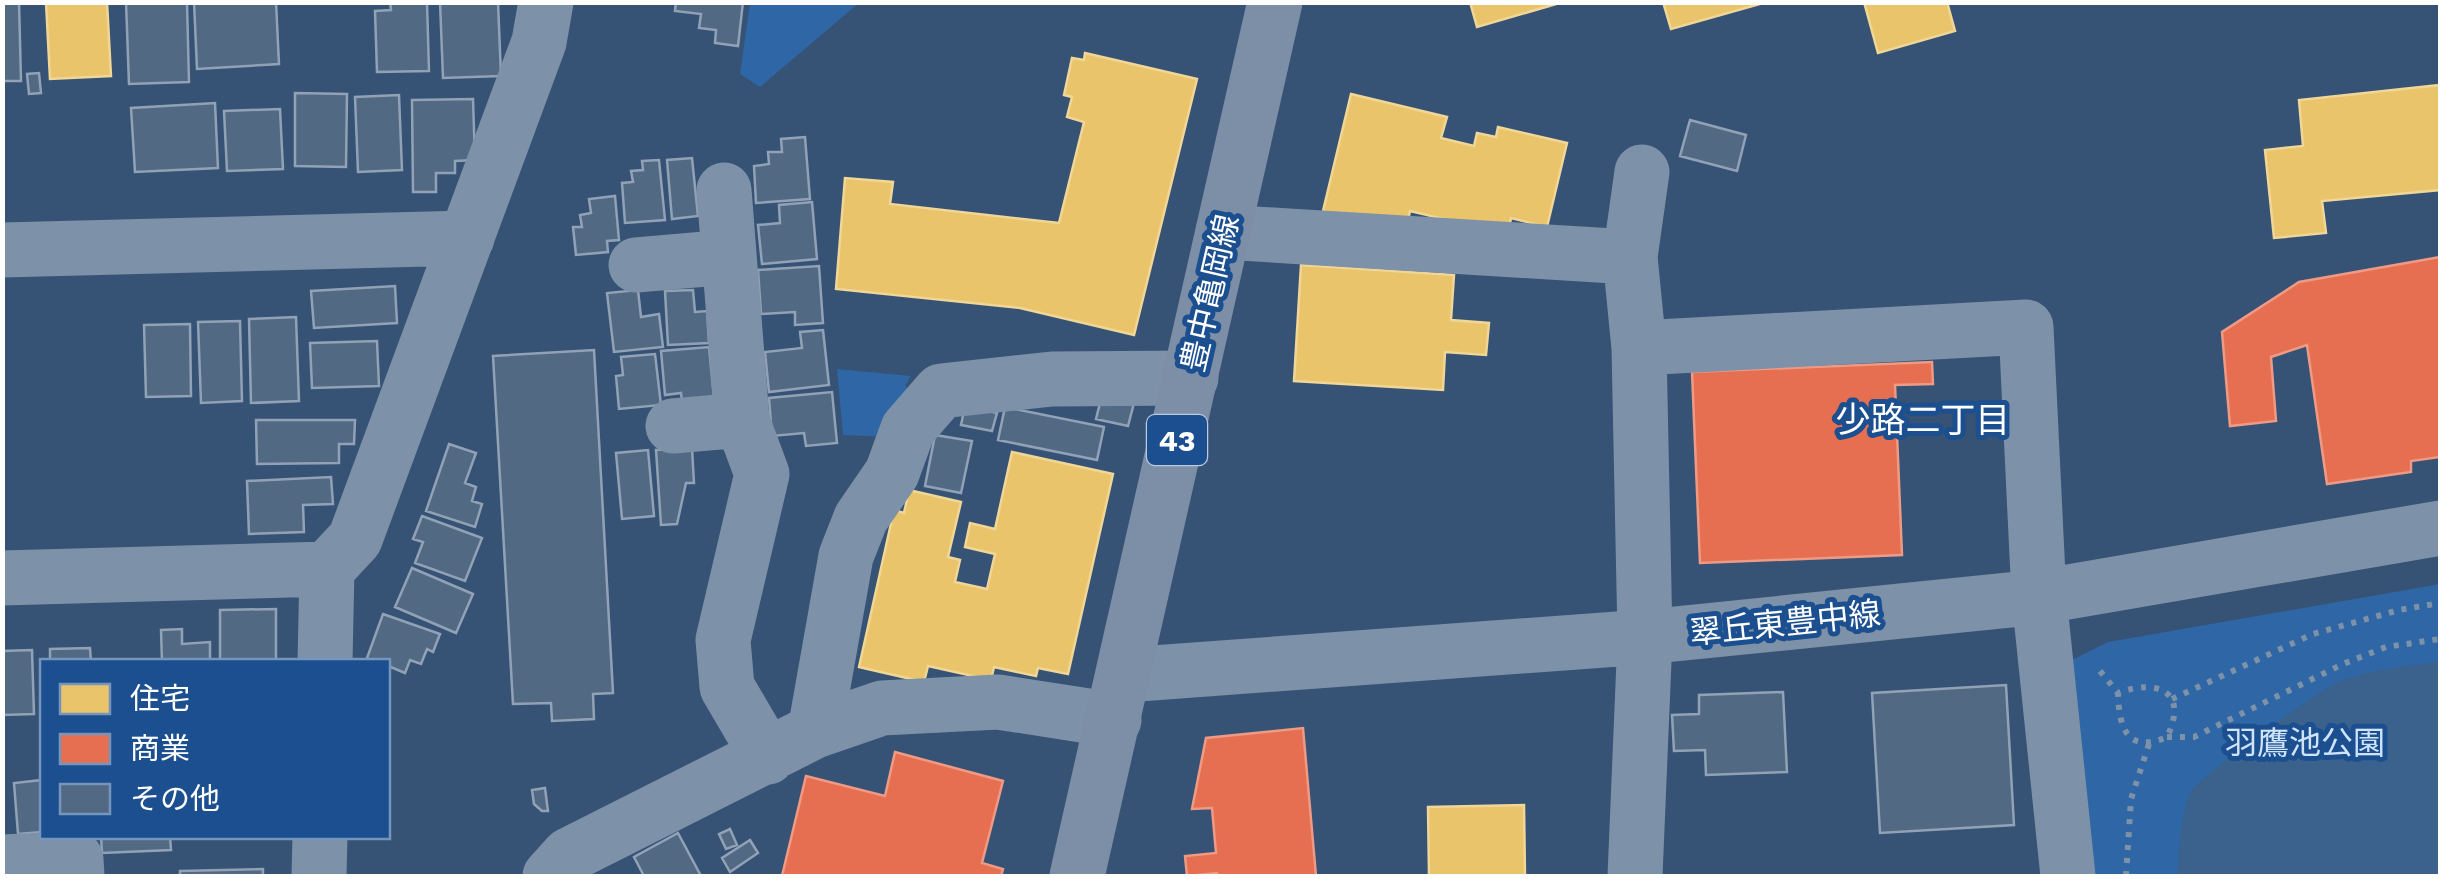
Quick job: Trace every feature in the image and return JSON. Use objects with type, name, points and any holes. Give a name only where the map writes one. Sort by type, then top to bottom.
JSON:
[{"type":"main road","name":"豊中亀岡線","points":[[1077,876],[1275,2]]},
{"type":"street","points":[[325,659],[328,569],[355,539],[539,42],[546,2]]},
{"type":"street","points":[[1635,876],[1646,637],[1639,348],[1630,256],[1642,172]]},
{"type":"street","points":[[724,190],[742,420],[762,474],[723,640],[727,687],[768,757]]},
{"type":"street","points":[[1223,232],[1630,256]]},
{"type":"street","points":[[2,250],[467,238]]},
{"type":"street","points":[[636,265],[729,257]]},
{"type":"street","points":[[1639,348],[2026,327],[2039,597],[2068,876]]},
{"type":"street","points":[[814,732],[846,556],[860,518],[892,473],[908,429],[941,392],[1052,378],[1191,378]]},
{"type":"street","points":[[672,426],[742,420]]},
{"type":"street","name":"翠丘東豊中線","points":[[550,876],[569,856],[611,858],[768,757],[814,732],[882,708],[1120,697],[2039,597],[2440,528]]},
{"type":"street","points":[[2,578],[328,569]]},
{"type":"street","points":[[319,876],[320,839]]},
{"type":"street","points":[[2,862],[76,859],[77,876]]},
{"type":"path","points":[[2172,699],[2313,634],[2440,603]]},
{"type":"path","points":[[2096,666],[2118,693],[2120,724],[2132,740],[2149,744],[2167,736],[2194,736],[2386,648],[2440,638]]},
{"type":"path","points":[[2118,693],[2140,684],[2158,687],[2172,699],[2176,718],[2167,736]]},
{"type":"path","points":[[2126,876],[2131,800],[2149,744]]},
{"type":"green space","points":[[750,3],[859,3],[760,87],[740,74]]},
{"type":"green space","points":[[837,369],[911,376],[905,386],[915,392],[891,437],[843,435]]},
{"type":"green space","name":"羽鷹池公園","points":[[2440,584],[2440,876],[2090,876],[2068,662],[2108,642]]},
{"type":"shaded area","points":[[2440,662],[2440,876],[2178,876],[2188,800],[2199,783],[2216,769],[2287,715],[2341,681]]},
{"type":"building: 住宅","points":[[46,2],[107,2],[111,76],[50,79]]},
{"type":"building: 住宅","points":[[1470,2],[1563,2],[1477,27]]},
{"type":"building: 住宅","points":[[1663,2],[1759,2],[1760,4],[1671,29]]},
{"type":"building: 住宅","points":[[1864,2],[1947,2],[1955,31],[1878,53]]},
{"type":"building: 住宅","points":[[1085,53],[1197,79],[1134,335],[1020,308],[836,289],[845,178],[893,182],[890,204],[1059,223],[1084,122],[1067,117],[1072,97],[1064,95],[1072,58],[1084,60]]},
{"type":"building: 住宅","points":[[2440,85],[2440,190],[2322,201],[2326,233],[2274,238],[2265,150],[2303,146],[2299,100]]},
{"type":"building: 住宅","points":[[1351,94],[1447,117],[1441,138],[1474,146],[1477,133],[1496,137],[1498,127],[1567,143],[1547,227],[1511,218],[1508,234],[1410,211],[1406,230],[1323,211]]},
{"type":"building: 住宅","points":[[1301,265],[1454,275],[1451,320],[1489,323],[1486,355],[1445,352],[1443,390],[1294,381]]},
{"type":"building: 住宅","points":[[1012,452],[1113,474],[1068,674],[1038,668],[1036,676],[994,667],[991,680],[928,666],[924,682],[859,667],[894,510],[904,513],[909,490],[961,502],[948,557],[960,560],[955,582],[987,589],[995,554],[965,547],[970,523],[995,529]]},
{"type":"building: 住宅","points":[[1524,805],[1525,876],[1429,876],[1428,807]]},
{"type":"building: 商業","points":[[2440,257],[2440,457],[2411,461],[2411,472],[2327,484],[2307,345],[2271,357],[2276,421],[2230,426],[2222,332],[2299,282]]},
{"type":"building: 商業","points":[[1932,362],[1933,384],[1895,385],[1902,555],[1700,563],[1692,372]]},
{"type":"building: 商業","points":[[1303,728],[1316,876],[1187,876],[1185,856],[1216,853],[1212,808],[1192,809],[1206,738]]},
{"type":"building: 商業","points":[[895,752],[1003,781],[982,863],[1003,869],[1001,876],[782,876],[806,776],[885,796]]},
{"type":"building: その他","points":[[2,2],[19,2],[21,81],[2,81]]},
{"type":"building: その他","points":[[126,2],[187,2],[189,82],[129,84]]},
{"type":"building: その他","points":[[194,2],[276,2],[279,64],[197,69]]},
{"type":"building: その他","points":[[390,2],[427,2],[429,71],[377,72],[375,11],[391,10]]},
{"type":"building: その他","points":[[440,2],[498,2],[501,76],[443,78]]},
{"type":"building: その他","points":[[676,2],[743,2],[738,46],[715,43],[716,30],[699,28],[701,14],[675,11]]},
{"type":"building: その他","points":[[39,73],[41,93],[29,94],[27,74]]},
{"type":"building: その他","points":[[295,93],[347,94],[346,167],[295,166]]},
{"type":"building: その他","points":[[399,95],[402,170],[358,172],[355,97]]},
{"type":"building: その他","points":[[473,99],[475,160],[455,161],[455,173],[436,173],[436,192],[413,192],[412,100]]},
{"type":"building: その他","points":[[215,103],[218,168],[135,172],[131,108]]},
{"type":"building: その他","points":[[280,109],[283,169],[227,171],[224,111]]},
{"type":"building: その他","points":[[1690,120],[1746,135],[1737,171],[1680,156]]},
{"type":"building: その他","points":[[805,137],[810,199],[756,203],[754,166],[769,164],[768,152],[782,152],[781,139]]},
{"type":"building: その他","points":[[692,158],[698,216],[672,219],[667,160]]},
{"type":"building: その他","points":[[659,160],[665,220],[625,223],[622,183],[633,182],[631,171],[643,170],[642,161]]},
{"type":"building: その他","points":[[615,196],[619,240],[607,241],[608,252],[576,255],[573,227],[582,227],[580,215],[591,213],[589,199]]},
{"type":"building: その他","points":[[812,202],[817,259],[762,264],[758,225],[780,223],[779,205]]},
{"type":"building: その他","points":[[819,266],[823,323],[795,325],[795,312],[761,314],[758,270]]},
{"type":"building: その他","points":[[395,286],[397,323],[314,328],[311,291]]},
{"type":"building: その他","points":[[638,290],[641,317],[659,314],[663,347],[614,352],[607,293]]},
{"type":"building: その他","points":[[693,290],[695,312],[707,311],[709,343],[668,345],[665,291]]},
{"type":"building: その他","points":[[296,317],[299,401],[251,403],[249,319]]},
{"type":"building: その他","points":[[240,321],[242,401],[201,403],[198,322]]},
{"type":"building: その他","points":[[190,324],[191,396],[146,397],[144,325]]},
{"type":"building: その他","points":[[823,330],[829,385],[769,392],[765,352],[802,348],[800,332]]},
{"type":"building: その他","points":[[377,341],[379,386],[312,388],[310,343]]},
{"type":"building: その他","points":[[709,347],[714,399],[682,402],[681,393],[665,395],[661,351]]},
{"type":"building: その他","points":[[594,350],[613,693],[593,694],[594,719],[552,721],[551,703],[513,704],[493,356]]},
{"type":"building: その他","points":[[655,354],[661,405],[619,409],[616,376],[623,375],[621,357]]},
{"type":"building: その他","points":[[832,392],[837,443],[806,446],[804,433],[772,436],[769,398]]},
{"type":"building: その他","points":[[1102,395],[1134,403],[1128,426],[1096,419]]},
{"type":"building: その他","points":[[965,406],[997,413],[992,431],[961,425]]},
{"type":"building: その他","points":[[1005,407],[1104,427],[1097,460],[998,440]]},
{"type":"building: その他","points":[[256,420],[355,420],[354,444],[339,444],[339,463],[257,464]]},
{"type":"building: その他","points":[[935,435],[972,441],[961,493],[925,486]]},
{"type":"building: その他","points":[[449,444],[476,453],[465,483],[476,487],[472,501],[482,504],[475,527],[426,511]]},
{"type":"building: その他","points":[[692,448],[694,483],[686,483],[677,524],[661,525],[656,450]]},
{"type":"building: その他","points":[[648,450],[654,516],[622,519],[616,453]]},
{"type":"building: その他","points":[[331,477],[333,504],[303,505],[304,532],[249,534],[247,481]]},
{"type":"building: その他","points":[[422,516],[482,538],[465,581],[415,563],[423,542],[413,539]]},
{"type":"building: その他","points":[[412,568],[473,594],[456,633],[395,607]]},
{"type":"building: その他","points":[[276,609],[276,659],[220,659],[220,610]]},
{"type":"building: その他","points":[[383,614],[440,634],[433,652],[427,649],[421,664],[410,660],[405,673],[390,667],[390,659],[367,658]]},
{"type":"building: その他","points":[[182,629],[182,644],[210,642],[210,659],[162,659],[161,630]]},
{"type":"building: その他","points":[[90,648],[91,659],[50,659],[50,649]]},
{"type":"building: その他","points":[[32,650],[34,714],[2,715],[2,651]]},
{"type":"building: その他","points":[[2006,685],[2014,825],[1880,833],[1872,693]]},
{"type":"building: その他","points":[[1783,692],[1787,772],[1706,775],[1705,750],[1674,751],[1672,715],[1699,714],[1699,695]]},
{"type":"building: その他","points":[[40,780],[40,832],[18,834],[14,783]]},
{"type":"building: その他","points":[[545,788],[548,811],[542,811],[534,804],[532,790]]},
{"type":"building: その他","points":[[730,829],[737,845],[726,849],[719,834]]},
{"type":"building: その他","points":[[678,833],[701,876],[644,876],[634,857]]},
{"type":"building: その他","points":[[101,839],[170,839],[171,850],[102,853]]},
{"type":"building: その他","points":[[750,840],[758,853],[730,872],[722,858]]},
{"type":"building: その他","points":[[263,869],[263,876],[180,876],[180,871]]},
{"type":"district","name":"少路二丁目","points":[[1923,420]]}]
